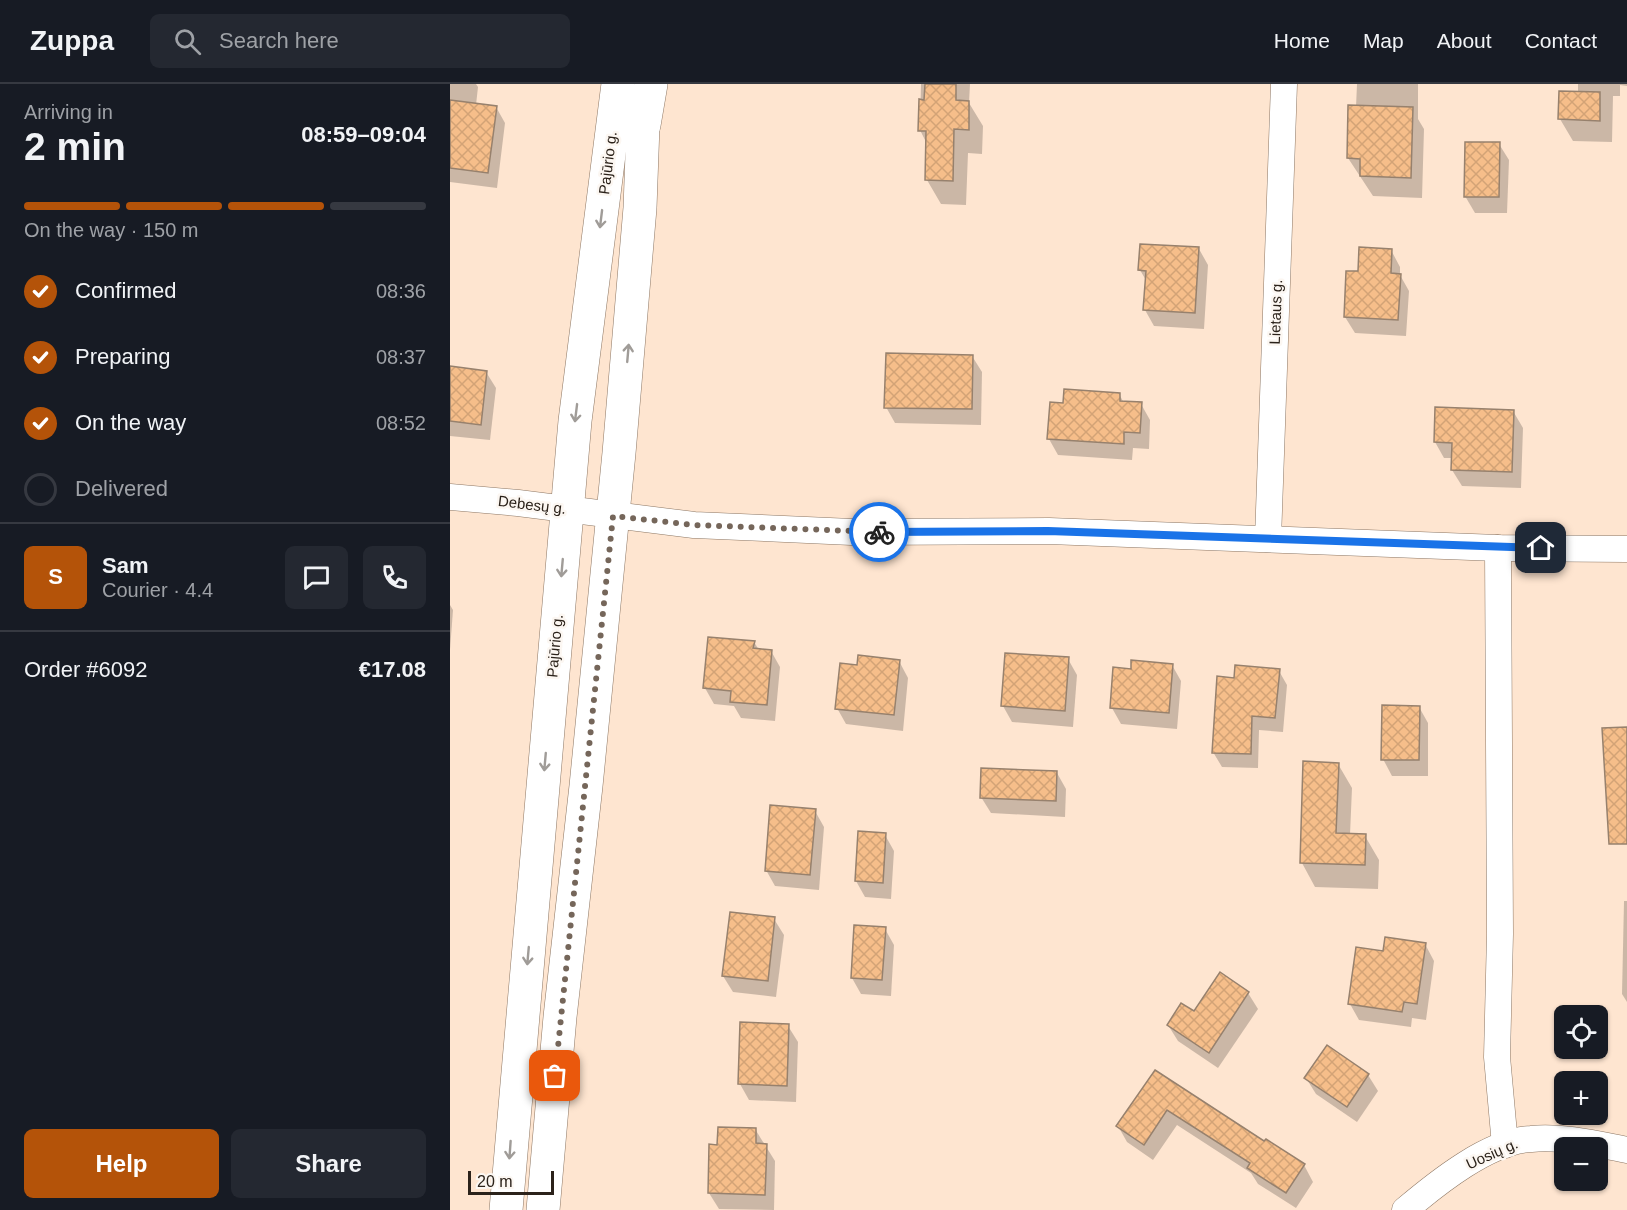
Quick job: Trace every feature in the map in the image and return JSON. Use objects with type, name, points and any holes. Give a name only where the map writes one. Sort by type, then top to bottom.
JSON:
[{"type":"main road","name":"Pajūrio g.","points":[[506,1210],[575,421],[618,84]]},
{"type":"main road","points":[[543,1210],[562,995],[613,516],[640,208],[645,84]]},
{"type":"main road","points":[[644,125],[651,84]]},
{"type":"street","name":"Lietaus g.","points":[[1268,539],[1284,84]]},
{"type":"street","name":"Debesų g.","points":[[450,497],[694,525],[852,532],[1048,531],[1498,548],[1627,549]]},
{"type":"street","points":[[1498,548],[1500,934],[1497,1057],[1505,1145]]},
{"type":"street","name":"Uosių g.","points":[[1405,1210],[1467,1163],[1505,1145],[1530,1138],[1594,1143],[1627,1150]]},
{"type":"building","points":[[925,84],[956,84],[956,100],[969,101],[969,130],[954,129],[953,181],[925,180],[926,131],[918,131],[919,99],[924,100]]},
{"type":"building","points":[[1559,91],[1600,92],[1600,121],[1558,119]]},
{"type":"building","points":[[450,100],[497,106],[488,173],[450,168]]},
{"type":"building","points":[[1348,105],[1413,107],[1411,178],[1360,176],[1360,159],[1347,158]]},
{"type":"building","points":[[1465,142],[1500,142],[1499,197],[1464,197]]},
{"type":"building","points":[[1140,244],[1199,247],[1195,313],[1143,310],[1146,271],[1138,270]]},
{"type":"building","points":[[1359,247],[1392,249],[1391,273],[1401,274],[1398,320],[1344,317],[1346,271],[1358,271]]},
{"type":"building","points":[[886,353],[973,355],[972,409],[884,408]]},
{"type":"building","points":[[450,366],[487,371],[481,425],[450,421]]},
{"type":"building","points":[[1064,389],[1120,393],[1120,401],[1142,402],[1140,433],[1124,432],[1124,444],[1047,439],[1050,402],[1063,403]]},
{"type":"building","points":[[1435,407],[1514,410],[1512,472],[1451,470],[1452,443],[1434,442]]},
{"type":"building","points":[[708,637],[755,641],[753,648],[772,650],[767,705],[730,702],[731,691],[703,688]]},
{"type":"building","points":[[1005,653],[1069,657],[1065,711],[1001,706]]},
{"type":"building","points":[[858,655],[900,660],[894,715],[835,709],[840,663],[857,665]]},
{"type":"building","points":[[1131,660],[1173,664],[1169,713],[1110,708],[1113,667],[1131,669]]},
{"type":"building","points":[[1235,665],[1280,669],[1275,718],[1252,716],[1251,754],[1212,753],[1217,676],[1234,678]]},
{"type":"building","points":[[1382,705],[1420,706],[1419,760],[1381,760]]},
{"type":"building","points":[[1627,727],[1627,844],[1609,844],[1602,728]]},
{"type":"building","points":[[1303,761],[1339,763],[1336,833],[1366,834],[1365,865],[1300,863]]},
{"type":"building","points":[[981,768],[1057,771],[1056,801],[980,798]]},
{"type":"building","points":[[770,805],[816,809],[810,875],[765,871]]},
{"type":"building","points":[[858,831],[886,833],[883,883],[855,881]]},
{"type":"building","points":[[730,912],[775,917],[768,981],[722,976]]},
{"type":"building","points":[[854,925],[886,927],[882,980],[851,978]]},
{"type":"building","points":[[1385,937],[1426,943],[1417,1004],[1404,1002],[1402,1012],[1348,1004],[1356,947],[1383,951]]},
{"type":"building","points":[[1220,972],[1249,992],[1209,1053],[1167,1025],[1181,1003],[1194,1011]]},
{"type":"building","points":[[740,1022],[789,1024],[787,1086],[738,1084]]},
{"type":"building","points":[[1327,1045],[1369,1074],[1347,1107],[1304,1078]]},
{"type":"building","points":[[1155,1070],[1264,1141],[1266,1139],[1305,1164],[1286,1193],[1247,1168],[1250,1163],[1167,1110],[1144,1145],[1116,1126]]},
{"type":"building","points":[[718,1127],[756,1128],[756,1143],[767,1144],[765,1195],[708,1193],[709,1144],[717,1145]]},
{"type":"way so far","points":[[555,1076],[613,516],[694,525],[879,532]]},
{"type":"route","points":[[879,532],[1048,531],[1541,548]]}]
